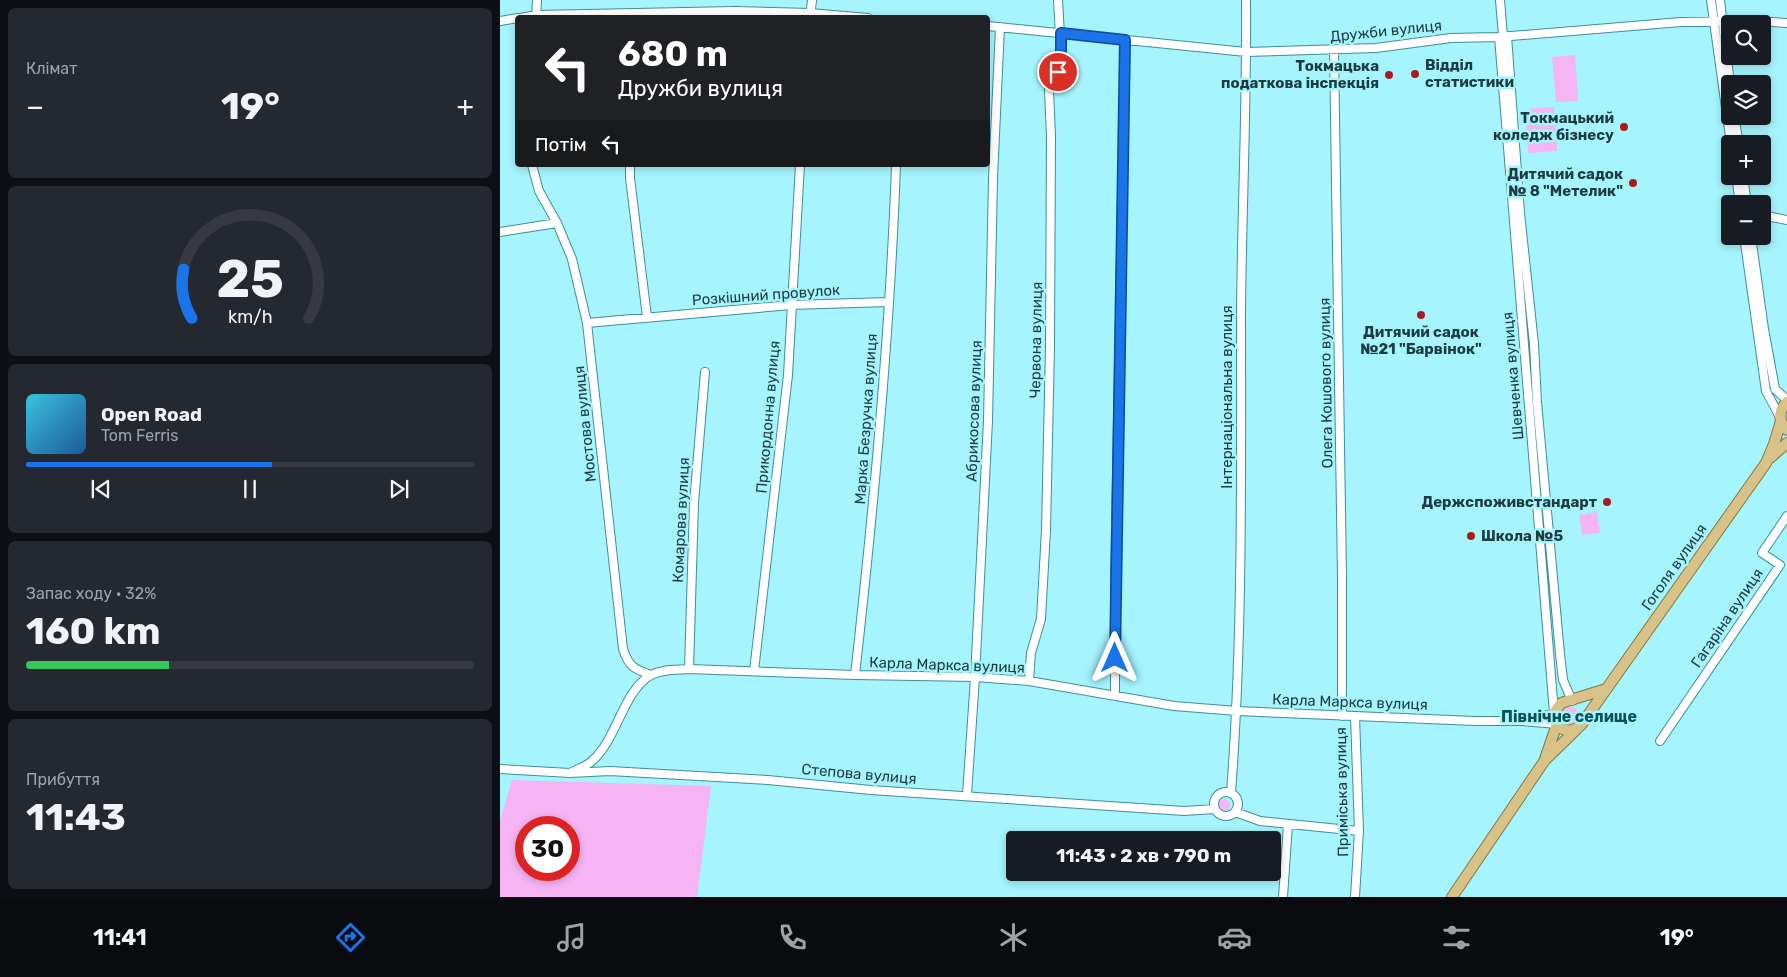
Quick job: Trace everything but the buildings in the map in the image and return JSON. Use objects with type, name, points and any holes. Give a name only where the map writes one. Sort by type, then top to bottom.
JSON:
[{"type":"main road","name":"Гоголя вулиця","points":[[1452,897],[1545,760],[1581,724],[1766,462],[1783,422],[1782,408],[1787,401]]},
{"type":"main road","name":"Гоголя вулиця","points":[[1766,462],[1787,443]]},
{"type":"main road","points":[[1572,701],[1582,707],[1581,724],[1567,731],[1557,724],[1554,713],[1561,703],[1606,689]]},
{"type":"main road","name":"Гоголя вулиця","points":[[1545,760],[1557,724]]},
{"type":"street","points":[[536,0],[536,15]]},
{"type":"street","points":[[576,15],[735,11],[810,15],[812,0]]},
{"type":"street","name":"Червона вулиця","points":[[1029,681],[1032,647],[1041,620],[1046,530],[1050,337],[1051,136],[1049,90],[1058,72],[1061,53],[1058,0]]},
{"type":"street","name":"Інтернаціональна вулиця","points":[[1231,793],[1237,711],[1241,603],[1242,217],[1246,0]]},
{"type":"street","name":"Шевченка вулиця","points":[[1500,0],[1563,680],[1572,701]]},
{"type":"street","points":[[1711,0],[1730,135]]},
{"type":"street","points":[[1720,0],[1722,15]]},
{"type":"street","points":[[500,21],[515,19]]},
{"type":"street","name":"Дружби вулиця","points":[[990,26],[1246,52],[1376,48],[1451,38],[1503,36],[1681,22],[1721,22]]},
{"type":"street","name":"Дружби вулиця","points":[[1771,22],[1787,23]]},
{"type":"street","name":"Абрикосова вулиця","points":[[967,796],[988,421],[993,178],[1000,27]]},
{"type":"street","name":"Шевченка вулиця","points":[[1503,36],[1512,215],[1520,289],[1554,713]]},
{"type":"street","points":[[1115,695],[1115,573],[1125,40]]},
{"type":"street","name":"Олега Кошового вулиця","points":[[1334,50],[1342,586],[1342,716]]},
{"type":"street","name":"Мостова вулиця","points":[[533,167],[539,191],[557,223],[572,259],[587,323],[623,649],[626,659],[632,667],[651,675]]},
{"type":"street","points":[[630,167],[646,317]]},
{"type":"street","name":"Прикордонна вулиця","points":[[754,672],[788,375],[790,305],[800,167]]},
{"type":"street","name":"Марка Безручка вулиця","points":[[855,675],[870,542],[880,422],[896,167]]},
{"type":"street","points":[[1771,217],[1787,220]]},
{"type":"street","points":[[500,232],[557,223]]},
{"type":"street","points":[[1746,245],[1775,389],[1787,401]]},
{"type":"street","points":[[1751,245],[1751,262],[1766,391],[1783,422]]},
{"type":"street","points":[[1520,289],[1528,288]]},
{"type":"street","name":"Розкішний провулок","points":[[587,323],[790,305],[888,302]]},
{"type":"street","name":"Комарова вулиця","points":[[689,669],[694,503],[705,372]]},
{"type":"street","points":[[1535,476],[1544,475]]},
{"type":"street","name":"Гагаріна вулиця","points":[[1660,741],[1780,565],[1762,552],[1787,516]]},
{"type":"street","name":"Карла Маркса вулиця","points":[[651,675],[668,670],[689,669],[975,677],[1029,681],[1174,706],[1342,716],[1522,721],[1557,724]]},
{"type":"street","points":[[570,773],[593,761],[611,739],[630,698],[640,684],[651,675]]},
{"type":"street","name":"Карла Маркса вулиця","points":[[1522,721],[1554,713]]},
{"type":"street","name":"Приміська вулиця","points":[[1355,716],[1360,831],[1355,897]]},
{"type":"street","name":"Степова вулиця","points":[[500,769],[570,773],[610,771],[768,780],[871,790],[1184,811],[1215,809]]},
{"type":"street","points":[[1235,812],[1238,802],[1231,793],[1223,792],[1216,797],[1214,805],[1220,815],[1225,816],[1235,812],[1260,821],[1360,831]]},
{"type":"street","points":[[1283,897],[1288,824]]},
{"type":"shaded area","points":[[1575,55],[1578,101],[1556,102],[1552,57]]},
{"type":"shaded area","points":[[1554,107],[1557,151],[1528,153],[1525,109]]},
{"type":"shaded area","points":[[1597,512],[1600,533],[1582,535],[1579,515]]},
{"type":"shaded area","points":[[1570,707],[1576,710],[1579,716],[1576,722],[1570,725],[1564,722],[1561,716],[1564,710]]},
{"type":"shaded area","points":[[512,780],[711,786],[697,897],[500,897],[500,821]]},
{"type":"shaded area","points":[[1222,799],[1226,799],[1230,805],[1226,811],[1222,811],[1218,807],[1218,803]]},
{"type":"place","name":"Відділ статистики","points":[[1415,74]]},
{"type":"place","name":"Токмацька податкова інспекція","points":[[1389,75]]},
{"type":"place","name":"Токмацький коледж бізнесу","points":[[1624,127]]},
{"type":"place","name":"Дитячий садок № 8 \"Метелик\"","points":[[1633,183]]},
{"type":"place","name":"Дитячий садок №21 \"Барвінок\"","points":[[1421,315]]},
{"type":"place","name":"Держспоживстандарт","points":[[1607,502]]},
{"type":"place","name":"Школа №5","points":[[1471,536]]},
{"type":"district","name":"Північне селище","points":[[1569,716]]},
{"type":"route","points":[[1058,72],[1061,53],[1061,33],[1125,40],[1115,658]]}]
